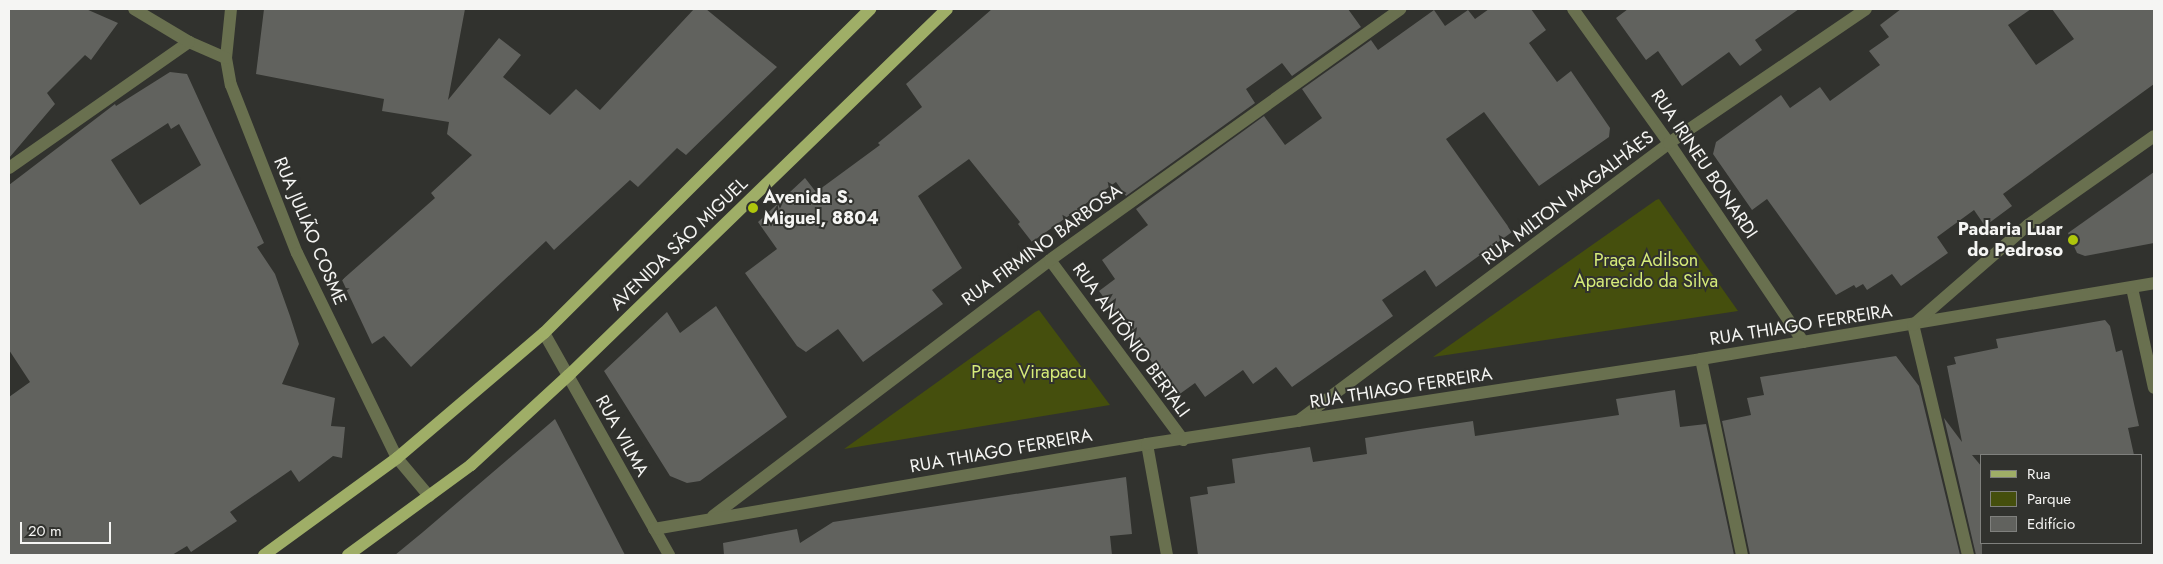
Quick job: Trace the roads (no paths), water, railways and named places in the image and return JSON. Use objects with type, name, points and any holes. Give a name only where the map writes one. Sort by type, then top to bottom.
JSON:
[{"type":"main road","name":"AVENIDA SÃO MIGUEL","points":[[264,555],[397,458],[544,333],[870,9]]},
{"type":"main road","name":"AVENIDA SÃO MIGUEL","points":[[348,555],[470,465],[569,375],[947,9]]},
{"type":"street","points":[[134,9],[189,42],[226,58]]},
{"type":"street","name":"RUA JULIÃO COSME","points":[[231,9],[226,58],[231,85],[297,253],[397,458]]},
{"type":"street","name":"RUA FIRMINO BARBOSA","points":[[711,517],[1050,260],[1400,9]]},
{"type":"street","name":"RUA IRINEU BONARDI","points":[[1573,9],[1669,143],[1803,342]]},
{"type":"street","name":"RUA MILTON MAGALHÃES","points":[[1296,423],[1669,143],[1866,9]]},
{"type":"street","points":[[9,168],[189,42]]},
{"type":"street","points":[[1968,555],[1913,325],[2028,225],[2154,136]]},
{"type":"street","name":"RUA ANTÔNIO BERTALI","points":[[1050,260],[1183,440]]},
{"type":"street","name":"RUA THIAGO FERREIRA","points":[[654,529],[711,517],[1147,444],[1296,423],[1701,359],[2154,284]]},
{"type":"street","points":[[2132,288],[2154,388]]},
{"type":"street","name":"RUA VILMA","points":[[544,333],[669,555]]},
{"type":"street","points":[[1701,359],[1742,555]]},
{"type":"street","points":[[1147,444],[1167,555]]},
{"type":"street","points":[[397,458],[429,496]]},
{"type":"place","name":"Avenida S. Miguel, 8804","points":[[753,208]]},
{"type":"place","name":"Padaria Luar do Pedroso","points":[[2073,240]]},
{"type":"park label","name":"Praça Adilson Aparecido da Silva","points":[[1646,271]]},
{"type":"park label","name":"Praça Virapacu","points":[[1029,372]]}]
